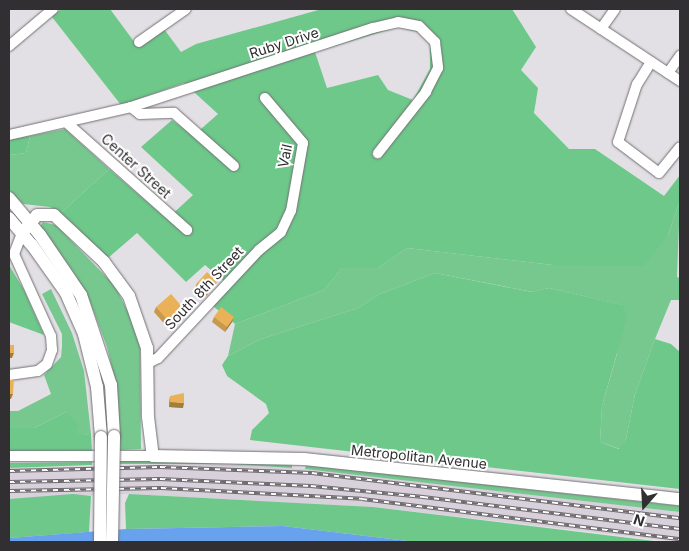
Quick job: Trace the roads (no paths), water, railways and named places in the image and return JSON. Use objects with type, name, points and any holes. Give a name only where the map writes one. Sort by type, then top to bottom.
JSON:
[{"type":"main road","points":[[9,198],[66,293],[84,334],[107,436],[112,542]]},
{"type":"main road","points":[[25,227],[43,213],[54,215],[104,262],[123,286],[136,310],[144,336],[148,363],[148,417],[153,456]]},
{"type":"main road","points":[[9,218],[25,227]]},
{"type":"main road","points":[[100,542],[107,436]]},
{"type":"main road","name":"Metropolitan Avenue","points":[[153,456],[304,459],[680,499]]},
{"type":"street","points":[[9,46],[53,9]]},
{"type":"street","points":[[139,42],[186,9]]},
{"type":"street","points":[[571,9],[680,81]]},
{"type":"street","points":[[601,29],[615,9]]},
{"type":"street","name":"Ruby Drive","points":[[9,135],[67,124],[131,107],[373,28],[398,22],[419,26],[436,42],[438,68],[426,92],[378,153]]},
{"type":"street","points":[[668,74],[680,56]]},
{"type":"street","points":[[651,62],[637,84],[618,142],[659,173],[664,171],[680,147]]},
{"type":"street","name":"Vail","points":[[265,98],[303,143],[291,211],[281,232]]},
{"type":"street","points":[[131,107],[140,114],[174,113],[234,166]]},
{"type":"street","name":"Center Street","points":[[67,124],[187,230]]},
{"type":"street","points":[[9,374],[38,371],[46,364],[52,350],[51,336],[14,254],[25,227]]},
{"type":"street","name":"South 8th Street","points":[[148,363],[158,358],[259,250],[281,232]]},
{"type":"street","name":"Metropolitan Avenue","points":[[9,456],[153,456]]},
{"type":"water","points":[[283,526],[416,542],[9,542],[9,538],[126,529]]},
{"type":"railway","points":[[9,471],[160,467],[312,473],[680,518]]},
{"type":"railway","points":[[9,482],[160,479],[311,486],[423,497],[680,529]]},
{"type":"railway","points":[[9,491],[161,488],[362,499],[680,539]]}]
